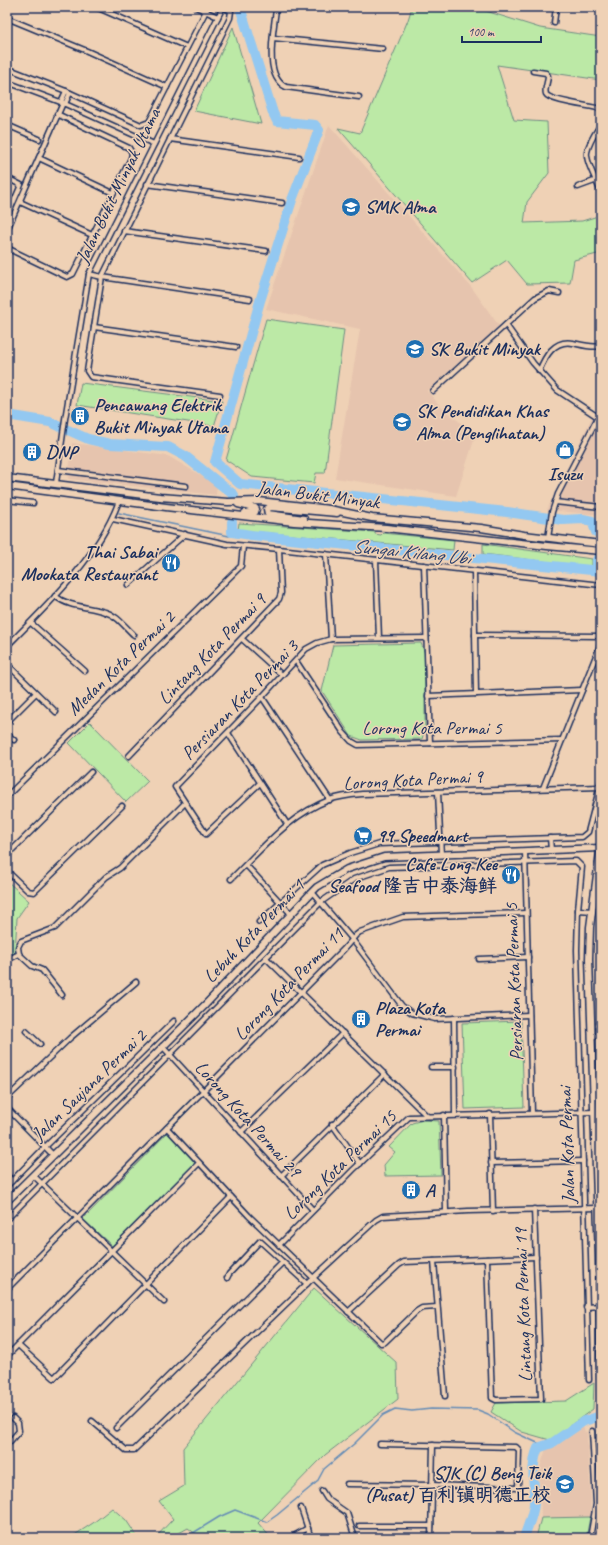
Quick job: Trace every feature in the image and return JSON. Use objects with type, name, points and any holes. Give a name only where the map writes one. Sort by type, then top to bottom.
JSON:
[{"type":"main road","name":"Jalan Bukit Minyak","points":[[7,478],[160,497],[228,502],[259,501],[328,509],[372,518],[481,528],[601,544]]},
{"type":"main road","name":"Jalan Bukit Minyak","points":[[7,486],[294,522],[417,531],[601,551]]},
{"type":"main road","points":[[226,514],[256,511],[255,508],[228,502]]},
{"type":"main road","points":[[327,524],[268,514],[267,509],[346,513]]},
{"type":"main road","name":"Lebuh Kota Permai 1","points":[[7,1201],[205,1005],[317,887],[347,869],[384,857],[551,850],[601,846]]},
{"type":"main road","name":"Jalan Kota Permai","points":[[601,846],[592,911],[589,958],[594,1112],[598,1135],[597,1208],[600,1258],[601,1378]]},
{"type":"street","points":[[96,7],[187,47]]},
{"type":"street","points":[[196,7],[207,9],[218,17]]},
{"type":"street","name":"Jalan Bukit Minyak Utama","points":[[56,483],[62,437],[89,274],[223,7],[231,11],[230,18],[102,277],[87,371],[91,377],[220,395]]},
{"type":"street","points":[[275,7],[271,55],[272,63],[281,85],[286,87],[359,97]]},
{"type":"street","points":[[554,23],[556,7]]},
{"type":"street","points":[[7,68],[68,92],[141,125],[146,125],[149,122],[207,9]]},
{"type":"street","points":[[7,18],[87,51],[166,87]]},
{"type":"street","points":[[273,38],[383,49]]},
{"type":"street","points":[[533,71],[546,73],[548,76],[545,89],[548,97],[601,109]]},
{"type":"street","points":[[7,82],[63,103],[154,144]]},
{"type":"street","points":[[7,230],[68,92]]},
{"type":"street","points":[[7,248],[67,277],[73,274],[131,158],[130,150],[57,114]]},
{"type":"street","points":[[601,124],[587,153],[589,164],[597,180],[601,193]]},
{"type":"street","points":[[7,125],[39,139]]},
{"type":"street","points":[[170,139],[298,157]]},
{"type":"street","points":[[38,158],[113,193]]},
{"type":"street","points":[[7,178],[21,185],[7,217]]},
{"type":"street","points":[[578,187],[597,180]]},
{"type":"street","points":[[147,184],[282,203]]},
{"type":"street","points":[[20,202],[92,235]]},
{"type":"street","points":[[124,231],[266,251]]},
{"type":"street","points":[[89,274],[250,299]]},
{"type":"street","points":[[433,391],[535,298],[549,291],[559,293]]},
{"type":"street","points":[[506,325],[539,371],[565,396],[599,418],[556,502],[552,512],[548,538]]},
{"type":"street","points":[[94,327],[236,346]]},
{"type":"street","points":[[539,371],[551,349],[556,345],[570,342],[588,347],[601,346]]},
{"type":"street","points":[[58,470],[186,486]]},
{"type":"street","points":[[7,500],[33,503]]},
{"type":"street","points":[[7,646],[75,575],[113,519],[119,501]]},
{"type":"street","points":[[556,502],[601,507]]},
{"type":"street","points":[[113,519],[243,546],[601,585]]},
{"type":"street","points":[[128,585],[185,534]]},
{"type":"street","name":"Medan Kota Permai 2","points":[[7,796],[241,566],[243,546]]},
{"type":"street","name":"Lintang Kota Permai 9","points":[[129,756],[279,599],[281,593],[279,549]]},
{"type":"street","points":[[326,554],[331,639]]},
{"type":"street","points":[[376,560],[379,638]]},
{"type":"street","points":[[424,565],[430,743]]},
{"type":"street","points":[[474,571],[476,694]]},
{"type":"street","points":[[55,596],[63,602],[113,615],[134,635]]},
{"type":"street","points":[[31,622],[85,671]]},
{"type":"street","points":[[475,636],[601,636]]},
{"type":"street","name":"Persiaran Kota Permai 3","points":[[185,803],[175,787],[228,733],[306,649],[317,643],[331,639],[426,638]]},
{"type":"street","points":[[242,639],[282,675]]},
{"type":"street","points":[[543,788],[601,643]]},
{"type":"street","name":"Lorong Kota Permai 5","points":[[296,661],[343,732],[351,741],[358,745],[562,740]]},
{"type":"street","points":[[7,664],[56,712]]},
{"type":"street","points":[[428,696],[582,690]]},
{"type":"street","points":[[7,722],[36,693]]},
{"type":"street","points":[[262,697],[330,800]]},
{"type":"street","points":[[228,733],[287,824]]},
{"type":"street","points":[[7,734],[14,740]]},
{"type":"street","points":[[7,855],[91,772]]},
{"type":"street","points":[[62,995],[42,970],[32,966],[19,954],[18,947],[21,941],[55,928],[106,877],[120,868],[185,803],[206,834],[260,783]]},
{"type":"street","name":"Lorong Kota Permai 9","points":[[231,879],[287,824],[330,800],[362,794],[600,785]]},
{"type":"street","name":"Lebuh Kota Permai 1","points":[[259,922],[322,865],[350,853],[379,844],[582,837],[588,832],[600,785]]},
{"type":"street","points":[[438,792],[441,854]]},
{"type":"street","points":[[7,871],[28,891],[34,892],[122,806]]},
{"type":"street","points":[[550,838],[551,850]]},
{"type":"street","name":"Persiaran Kota Permai 5","points":[[525,851],[532,1113]]},
{"type":"street","name":"Lebuh Kota Permai 1","points":[[7,1219],[321,902],[354,879],[389,867],[576,861]]},
{"type":"street","name":"Jalan Kota Permai","points":[[576,861],[582,868],[578,910],[577,958],[588,1380]]},
{"type":"street","points":[[246,864],[290,914]]},
{"type":"street","points":[[312,892],[352,940],[402,1006],[412,1013],[432,1018],[529,1015]]},
{"type":"street","points":[[578,910],[592,911]]},
{"type":"street","name":"Lorong Kota Permai 11","points":[[7,1289],[360,932],[403,917],[526,913]]},
{"type":"street","points":[[7,960],[19,954]]},
{"type":"street","points":[[479,959],[528,957]]},
{"type":"street","points":[[266,958],[428,1116]]},
{"type":"street","points":[[7,1098],[70,1038],[136,982]]},
{"type":"street","points":[[454,1018],[456,1115]]},
{"type":"street","name":"Jalan Saujana Permai 2","points":[[7,1186],[174,1021]]},
{"type":"street","points":[[26,1031],[40,1044]]},
{"type":"street","points":[[241,1132],[343,1034]]},
{"type":"street","points":[[592,1036],[601,1036]]},
{"type":"street","name":"Lorong Kota Permai 29","points":[[162,1046],[313,1210]]},
{"type":"street","points":[[431,1067],[455,1067]]},
{"type":"street","points":[[281,1176],[332,1124],[385,1074]]},
{"type":"street","points":[[7,1108],[53,1155]]},
{"type":"street","name":"Lorong Kota Permai 15","points":[[279,1245],[409,1117],[594,1112]]},
{"type":"street","points":[[490,1114],[493,1210]]},
{"type":"street","points":[[444,1116],[446,1212]]},
{"type":"street","points":[[332,1124],[360,1164]]},
{"type":"street","points":[[167,1128],[231,1197],[381,1343],[385,1342],[416,1311],[422,1308],[437,1307]]},
{"type":"street","points":[[491,1162],[583,1161]]},
{"type":"street","points":[[7,1356],[199,1162]]},
{"type":"street","points":[[7,1175],[12,1181]]},
{"type":"street","points":[[33,1175],[164,1302]]},
{"type":"street","points":[[18,1345],[54,1378],[231,1197]]},
{"type":"street","points":[[92,1421],[126,1450],[134,1450],[313,1278],[376,1220],[383,1216],[493,1210],[597,1208]]},
{"type":"street","name":"Lintang Kota Permai 19","points":[[487,1259],[492,1398],[496,1400],[540,1399],[534,1209]]},
{"type":"street","points":[[227,1278],[260,1241],[307,1284]]},
{"type":"street","points":[[348,1312],[404,1262],[536,1257]]},
{"type":"street","points":[[434,1261],[445,1396]]},
{"type":"street","points":[[116,1428],[283,1262]]},
{"type":"street","points":[[586,1307],[600,1306]]},
{"type":"street","points":[[7,1445],[19,1431],[18,1423],[13,1418]]},
{"type":"street","points":[[590,1538],[596,1508],[592,1431]]},
{"type":"street","points":[[593,1441],[601,1440]]},
{"type":"street","points":[[347,1484],[518,1488],[519,1450],[516,1447],[380,1444]]},
{"type":"street","points":[[431,1538],[433,1445]]},
{"type":"street","points":[[322,1491],[327,1499],[347,1513],[355,1538]]},
{"type":"street","points":[[301,1508],[310,1538]]},
{"type":"street","points":[[596,1508],[601,1509]]},
{"type":"street","points":[[359,1526],[431,1526]]},
{"type":"street","points":[[290,1538],[308,1528]]},
{"type":"shaded area","points":[[329,125],[472,288],[499,326],[427,391],[444,410],[476,434],[456,496],[335,478],[360,329],[266,309]]},
{"type":"shaded area","points":[[592,417],[601,423],[601,515],[547,510]]},
{"type":"shaded area","points":[[72,443],[168,456],[217,485],[216,495],[68,479]]},
{"type":"shaded area","name":"SJK (C) Beng Teik (Pusat) 百利镇明德正校","points":[[583,1427],[585,1432],[587,1431],[591,1497],[590,1517],[586,1538],[536,1538],[541,1518],[539,1471],[546,1449],[553,1448]]},
{"type":"green space","points":[[412,7],[473,7],[540,28],[601,37],[601,80],[497,65],[514,120],[547,122],[549,173],[527,202],[524,223],[582,221],[601,215],[601,253],[574,260],[570,283],[527,284],[507,260],[472,283],[338,128],[360,133],[408,20]]},
{"type":"green space","points":[[233,27],[261,124],[194,111]]},
{"type":"green space","points":[[266,319],[344,330],[325,473],[316,473],[314,483],[252,477],[226,460]]},
{"type":"green space","points":[[81,383],[222,401],[214,426],[77,405]]},
{"type":"green space","points":[[239,523],[375,532],[375,534],[381,535],[383,533],[454,540],[453,550],[238,530]]},
{"type":"green space","points":[[483,544],[592,559],[592,567],[483,554]]},
{"type":"green space","points":[[421,643],[425,654],[425,728],[422,739],[362,740],[351,736],[322,691],[333,645]]},
{"type":"green space","points":[[90,722],[148,781],[126,802],[69,743]]},
{"type":"green space","points":[[7,881],[29,901],[17,918],[15,953],[7,957]]},
{"type":"green space","points":[[521,1021],[524,1107],[465,1109],[462,1023]]},
{"type":"green space","points":[[423,1120],[439,1121],[441,1175],[385,1176],[384,1165],[395,1152],[389,1147],[412,1123]]},
{"type":"green space","points":[[169,1131],[199,1159],[112,1246],[83,1219]]},
{"type":"green space","points":[[314,1288],[397,1363],[398,1399],[325,1455],[258,1523],[271,1538],[205,1538],[200,1537],[188,1528],[170,1538],[155,1538],[173,1519],[159,1501],[184,1486],[183,1448]]},
{"type":"green space","points":[[594,1383],[593,1409],[550,1440],[522,1432],[491,1412],[496,1403],[566,1401]]},
{"type":"green space","points":[[112,1508],[126,1520],[138,1538],[70,1538],[93,1523]]},
{"type":"green space","points":[[590,1517],[586,1538],[536,1538],[541,1518]]},
{"type":"waterway","points":[[240,7],[273,113],[277,121],[315,125],[319,130],[292,200],[260,301],[215,462],[240,484],[507,512],[563,520],[583,519],[592,521],[596,532]]},
{"type":"waterway","name":"Sungai Kilang Ubi","points":[[7,415],[50,422],[88,439],[110,444],[168,447],[185,456],[234,495]]},
{"type":"waterway","points":[[119,513],[229,536],[232,532]]},
{"type":"waterway","name":"Sungai Kilang Ubi","points":[[232,522],[232,532],[251,535],[601,571]]},
{"type":"waterway","points":[[597,560],[597,571]]},
{"type":"waterway","points":[[185,1538],[219,1517],[235,1510],[267,1522],[317,1482],[324,1469],[355,1443],[383,1415],[395,1409],[412,1411],[431,1409],[478,1410],[488,1414],[514,1432],[544,1446]]},
{"type":"waterway","points":[[524,1538],[534,1504],[533,1469],[538,1448],[552,1443],[584,1421],[601,1416]]},
{"type":"place","name":"SMK Alma","points":[[351,207]]},
{"type":"place","name":"SK Bukit Minyak","points":[[415,349]]},
{"type":"place","name":"Pencawang Elektrik Bukit Minyak Utama","points":[[80,416]]},
{"type":"place","name":"SK Pendidikan Khas Alma (Penglihatan)","points":[[402,422]]},
{"type":"place","name":"Isuzu","points":[[565,450]]},
{"type":"place","name":"DNP","points":[[32,452]]},
{"type":"place","name":"Thai Sabai Mookata Restaurant","points":[[171,563]]},
{"type":"place","name":"99 Speedmart","points":[[363,836]]},
{"type":"place","name":"Cafe Long Kee Seafood 隆吉中泰海鲜","points":[[511,875]]},
{"type":"place","name":"Plaza Kota Permai","points":[[361,1019]]},
{"type":"place","name":"A","points":[[411,1190]]},
{"type":"place","name":"SJK (C) Beng Teik (Pusat) 百利镇明德正校","points":[[565,1484]]}]
